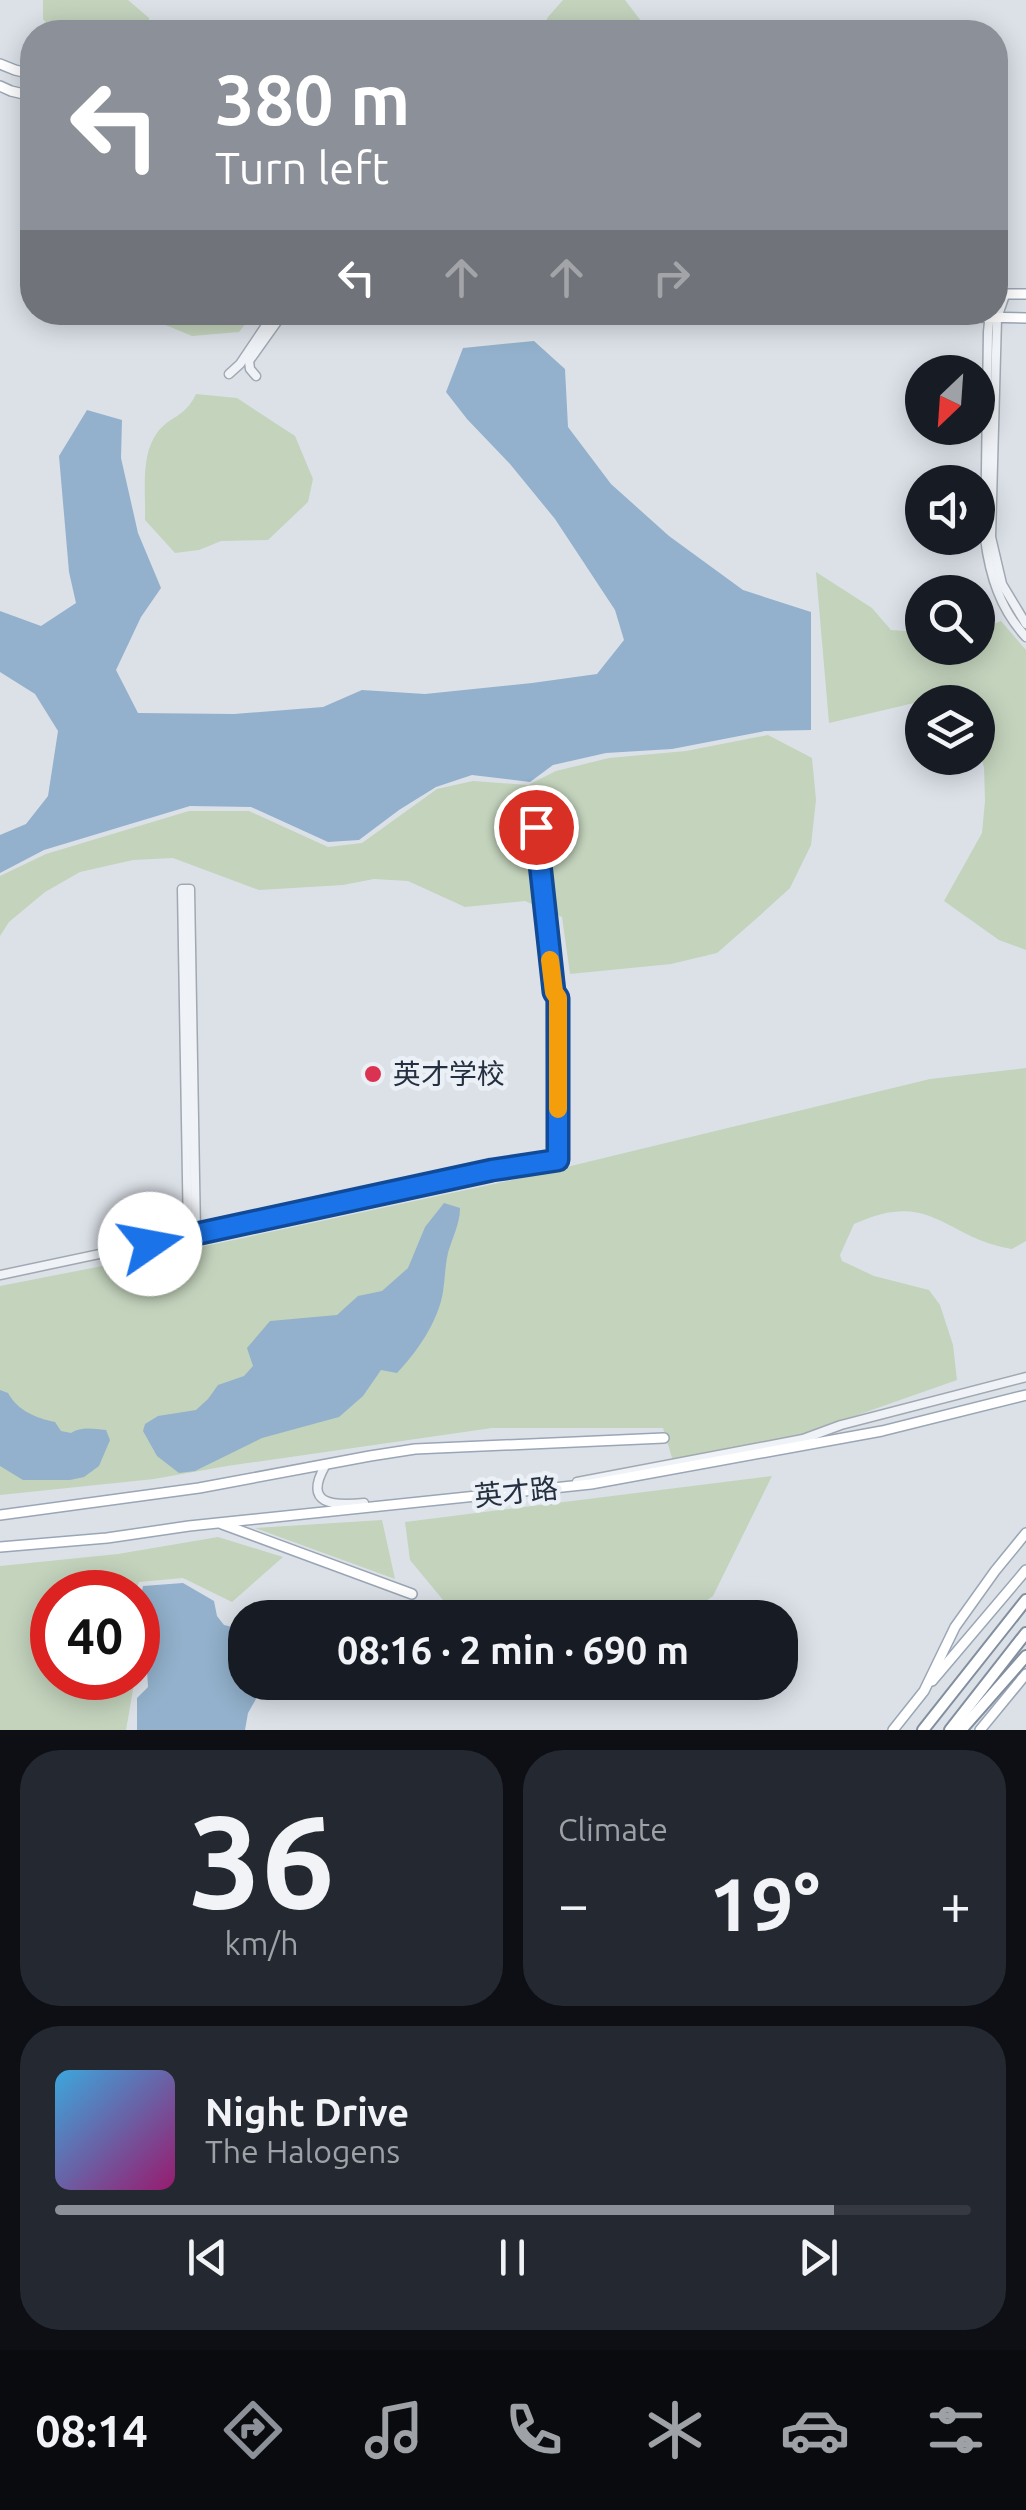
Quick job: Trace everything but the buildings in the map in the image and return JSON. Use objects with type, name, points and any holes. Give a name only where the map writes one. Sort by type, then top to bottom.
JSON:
[{"type":"highway","points":[[924,1730],[1026,1600]]},
{"type":"highway","points":[[950,1730],[1026,1633]]},
{"type":"highway","points":[[961,1730],[1026,1656]]},
{"type":"main road","name":"英才路","points":[[0,1547],[608,1482],[882,1431],[1026,1396]]},
{"type":"main road","points":[[0,1515],[199,1488],[415,1449],[664,1438]]},
{"type":"main road","points":[[219,1523],[412,1594]]},
{"type":"main road","points":[[924,1691],[955,1627],[1026,1534]]},
{"type":"main road","points":[[893,1730],[1026,1570]]},
{"type":"main road","points":[[980,1730],[1026,1674]]},
{"type":"street","points":[[229,374],[266,325]]},
{"type":"street","points":[[256,376],[249,361],[275,325]]},
{"type":"street","points":[[992,325],[991,538],[1002,584],[1026,624]]},
{"type":"street","points":[[992,325],[984,539],[997,594],[1026,637]]},
{"type":"street","points":[[0,1275],[492,1170],[555,1161],[551,998],[554,992],[536,827]]},
{"type":"street","points":[[186,889],[192,1235]]},
{"type":"street","name":"英才路","points":[[325,1466],[316,1490],[322,1499],[338,1506],[582,1481],[803,1439],[841,1425],[1026,1377]]},
{"type":"green space","points":[[43,0],[128,0],[149,20],[44,20]]},
{"type":"green space","points":[[563,0],[625,0],[640,20],[547,20]]},
{"type":"green space","points":[[166,325],[244,325],[239,332],[192,336]]},
{"type":"green space","points":[[196,394],[237,398],[295,436],[313,479],[308,502],[268,540],[221,541],[199,550],[175,553],[145,520],[145,475],[152,442]]},
{"type":"green space","points":[[816,572],[872,608],[891,630],[905,631],[905,665],[995,665],[995,623],[1001,621],[1026,650],[1026,950],[999,940],[944,901],[982,833],[984,775],[995,775],[995,685],[905,685],[905,705],[829,723]]},
{"type":"green space","points":[[768,735],[812,758],[816,800],[811,845],[790,888],[717,953],[671,964],[570,974],[562,917],[525,901],[465,907],[408,881],[374,879],[343,885],[259,890],[173,858],[133,860],[80,872],[45,892],[9,922],[0,936],[0,876],[46,854],[189,811],[249,811],[328,847],[362,843],[437,789],[473,781],[528,785],[556,771],[609,758],[686,751]]},
{"type":"green space","points":[[1026,1068],[1026,1241],[1012,1249],[920,1213],[902,1211],[854,1224],[840,1255],[842,1261],[874,1276],[929,1290],[940,1305],[953,1345],[957,1380],[795,1437],[673,1461],[663,1428],[492,1428],[154,1479],[0,1495],[0,1286],[517,1179],[930,1079]]},
{"type":"green space","points":[[772,1476],[713,1596],[707,1600],[443,1600],[410,1560],[405,1522]]},
{"type":"green space","points":[[382,1520],[395,1579],[255,1528]]},
{"type":"green space","points":[[218,1537],[283,1557],[234,1600],[183,1578],[160,1580],[160,1570],[30,1570],[30,1700],[131,1700],[126,1730],[0,1730],[0,1566],[118,1554]]},
{"type":"water","points":[[534,341],[565,369],[568,427],[611,484],[669,536],[743,590],[811,612],[811,730],[765,731],[672,749],[606,753],[553,765],[530,782],[472,775],[436,787],[359,840],[328,842],[251,807],[190,806],[44,850],[0,873],[0,835],[26,824],[48,796],[58,731],[35,694],[0,672],[0,611],[41,626],[76,603],[69,572],[59,456],[87,410],[122,420],[121,458],[138,533],[161,588],[141,617],[116,670],[138,713],[234,714],[323,707],[362,690],[425,694],[597,674],[624,640],[615,610],[555,519],[446,392],[463,348]]},
{"type":"water","points":[[444,1203],[460,1208],[437,1314],[426,1336],[397,1373],[381,1370],[363,1396],[339,1417],[262,1438],[195,1471],[179,1473],[157,1456],[143,1431],[145,1424],[158,1416],[196,1410],[218,1385],[244,1376],[253,1366],[247,1348],[270,1321],[337,1315],[358,1296],[382,1291],[408,1268],[425,1227]]},
{"type":"water","points":[[0,1390],[28,1413],[55,1422],[61,1431],[106,1430],[110,1440],[99,1466],[84,1477],[70,1480],[23,1480],[0,1466]]},
{"type":"water","points":[[183,1583],[214,1601],[217,1616],[228,1626],[228,1700],[255,1700],[245,1730],[137,1730],[137,1700],[160,1700],[160,1585]]},
{"type":"slow traffic","points":[[550,960],[558,998],[558,1109]]},
{"type":"place","name":"英才学校","points":[[373,1074]]},
{"type":"route","points":[[150,1244],[492,1170],[558,1160],[558,998],[554,992],[536,827]]}]
